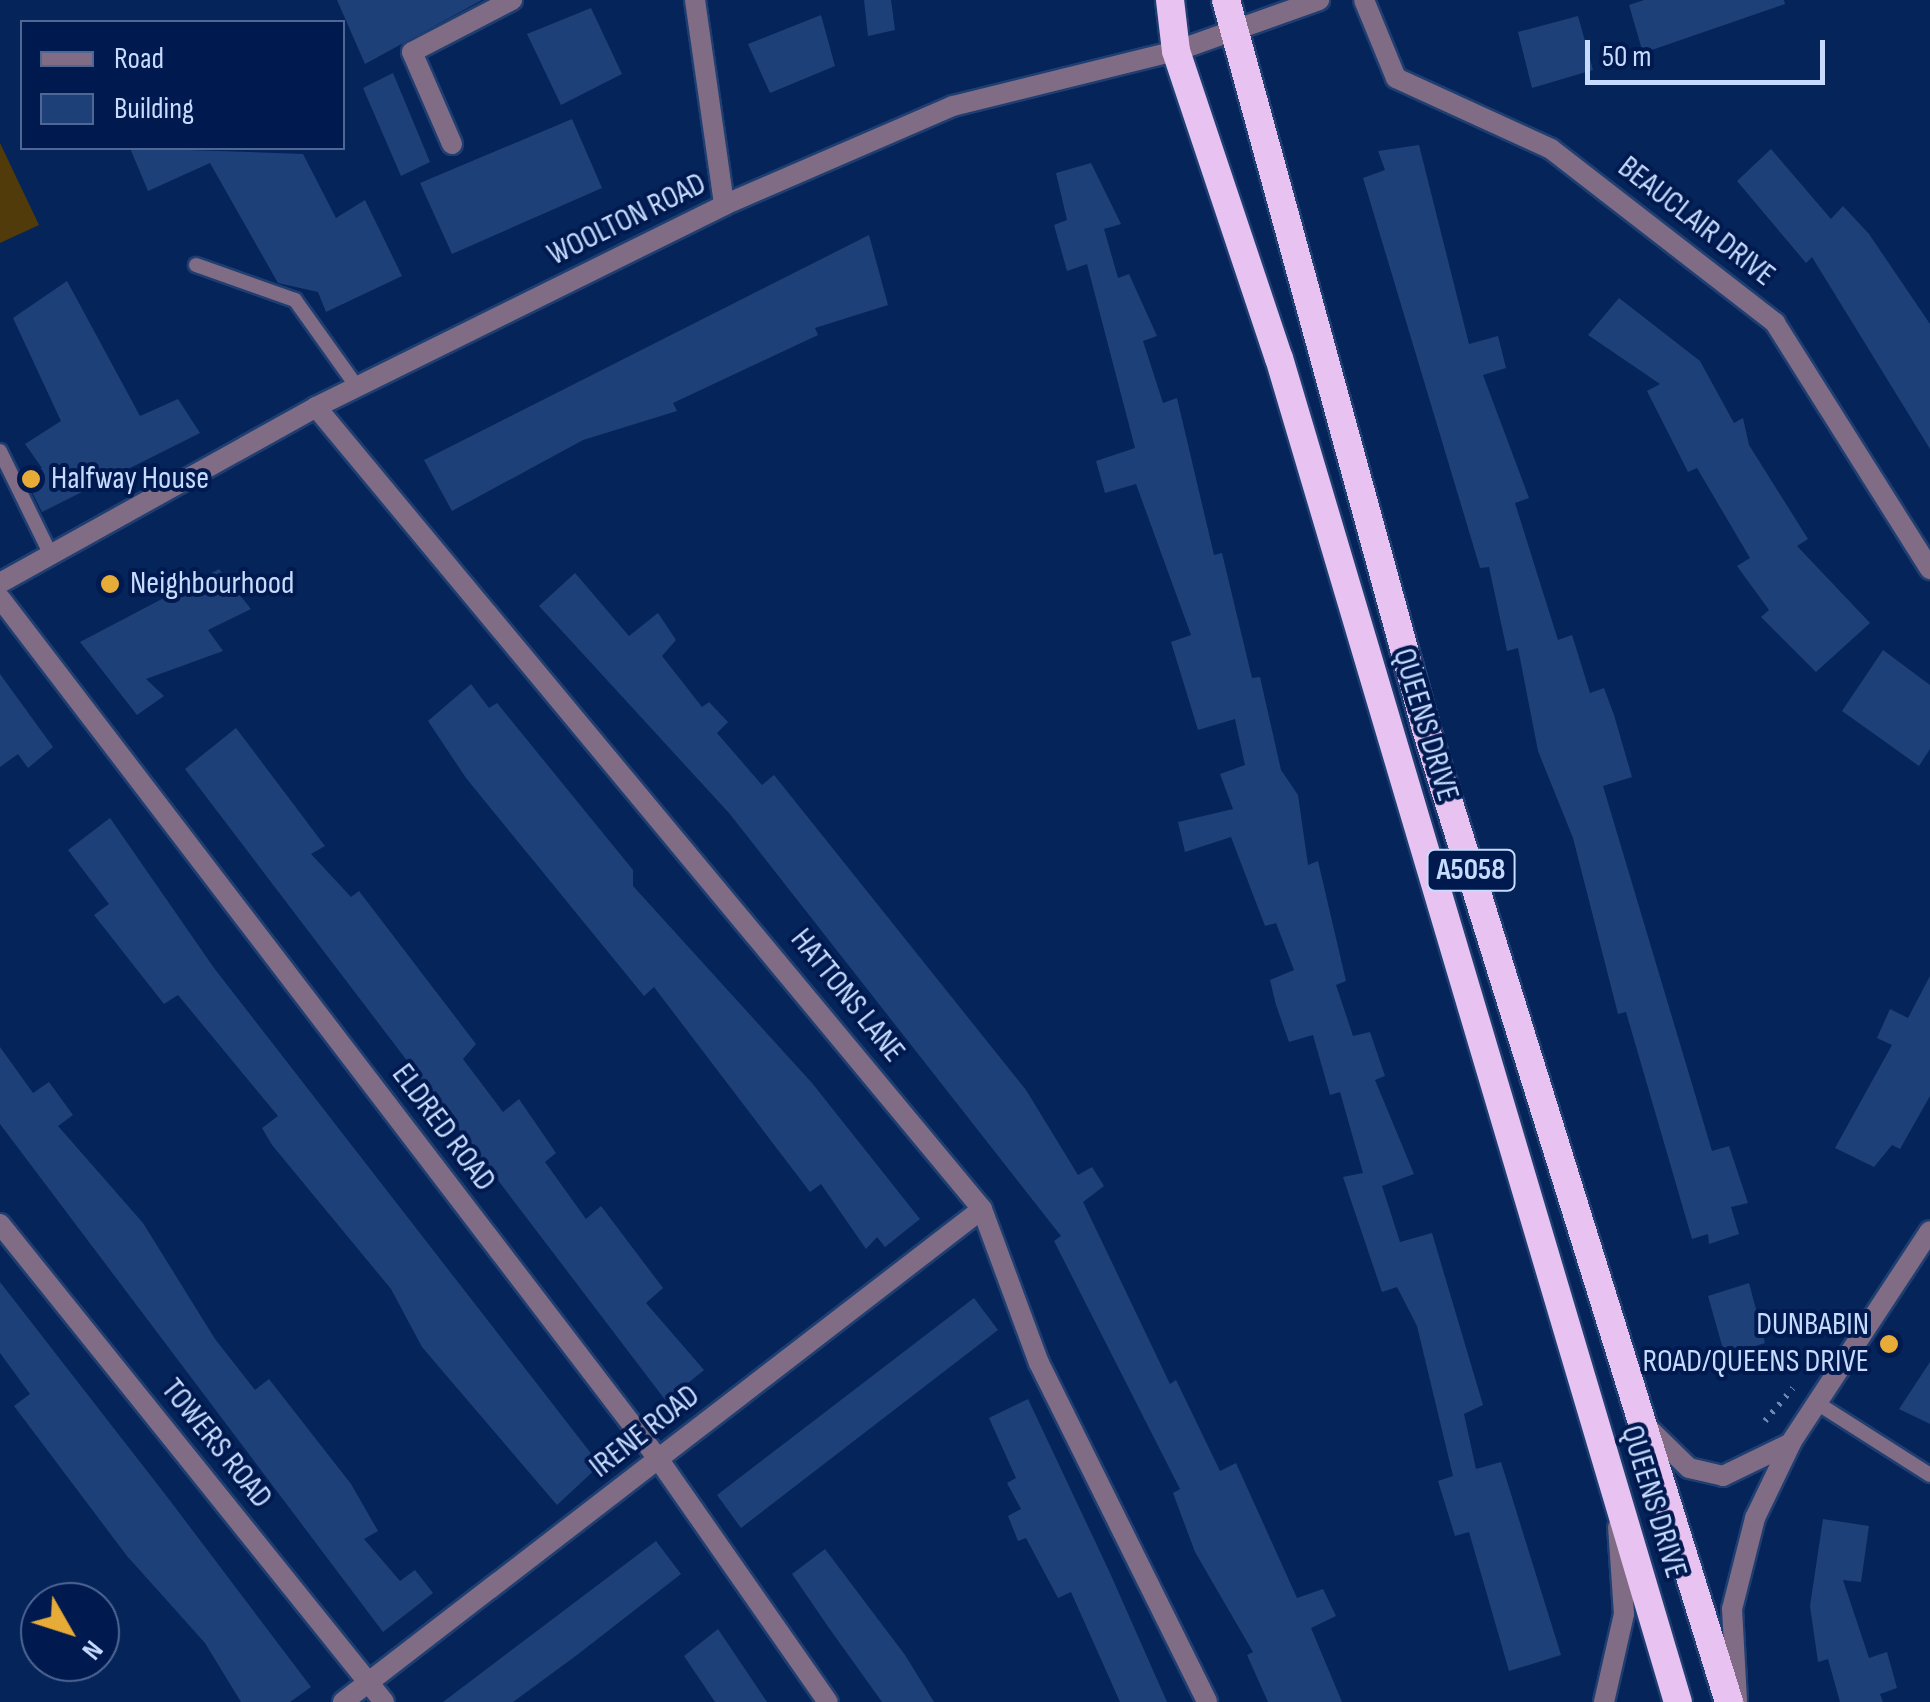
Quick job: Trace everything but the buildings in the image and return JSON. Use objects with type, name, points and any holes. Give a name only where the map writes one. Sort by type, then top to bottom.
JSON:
[{"type":"highway","name":"QUEENS DRIVE","points":[[1170,0],[1176,51],[1284,376],[1678,1702]]},
{"type":"highway","name":"QUEENS DRIVE","points":[[1226,0],[1421,711],[1733,1702]]},
{"type":"street","points":[[452,144],[412,52],[512,0]]},
{"type":"street","points":[[695,0],[724,206]]},
{"type":"street","name":"WOOLTON ROAD","points":[[0,584],[50,550],[316,407],[724,206],[953,106],[1176,51],[1319,0]]},
{"type":"street","name":"BEAUCLAIR DRIVE","points":[[1364,0],[1396,78],[1551,149],[1775,323],[1930,569]]},
{"type":"street","name":"HATTONS LANE","points":[[316,407],[982,1209],[1039,1362],[1207,1702]]},
{"type":"street","name":"ELDRED ROAD","points":[[0,598],[659,1460],[828,1702]]},
{"type":"street","name":"IRENE ROAD","points":[[343,1702],[982,1209]]},
{"type":"street","name":"TOWERS ROAD","points":[[0,1224],[384,1702]]},
{"type":"street","points":[[1733,1702],[1736,1578],[1792,1440],[1930,1231]]},
{"type":"street","points":[[1644,1421],[1671,1456],[1723,1476],[1792,1440]]},
{"type":"street","points":[[1604,1702],[1624,1614],[1616,1502]]},
{"type":"lane","points":[[196,265],[295,300],[357,387]]},
{"type":"lane","points":[[0,450],[50,550]]},
{"type":"lane","points":[[1817,1403],[1930,1476]]},
{"type":"shaded area","points":[[0,143],[39,225],[0,243]]},
{"type":"place","name":"Halfway House","points":[[31,479]]},
{"type":"place","name":"Neighbourhood","points":[[110,584]]},
{"type":"place","name":"DUNBABIN ROAD/QUEENS DRIVE","points":[[1889,1344]]}]
